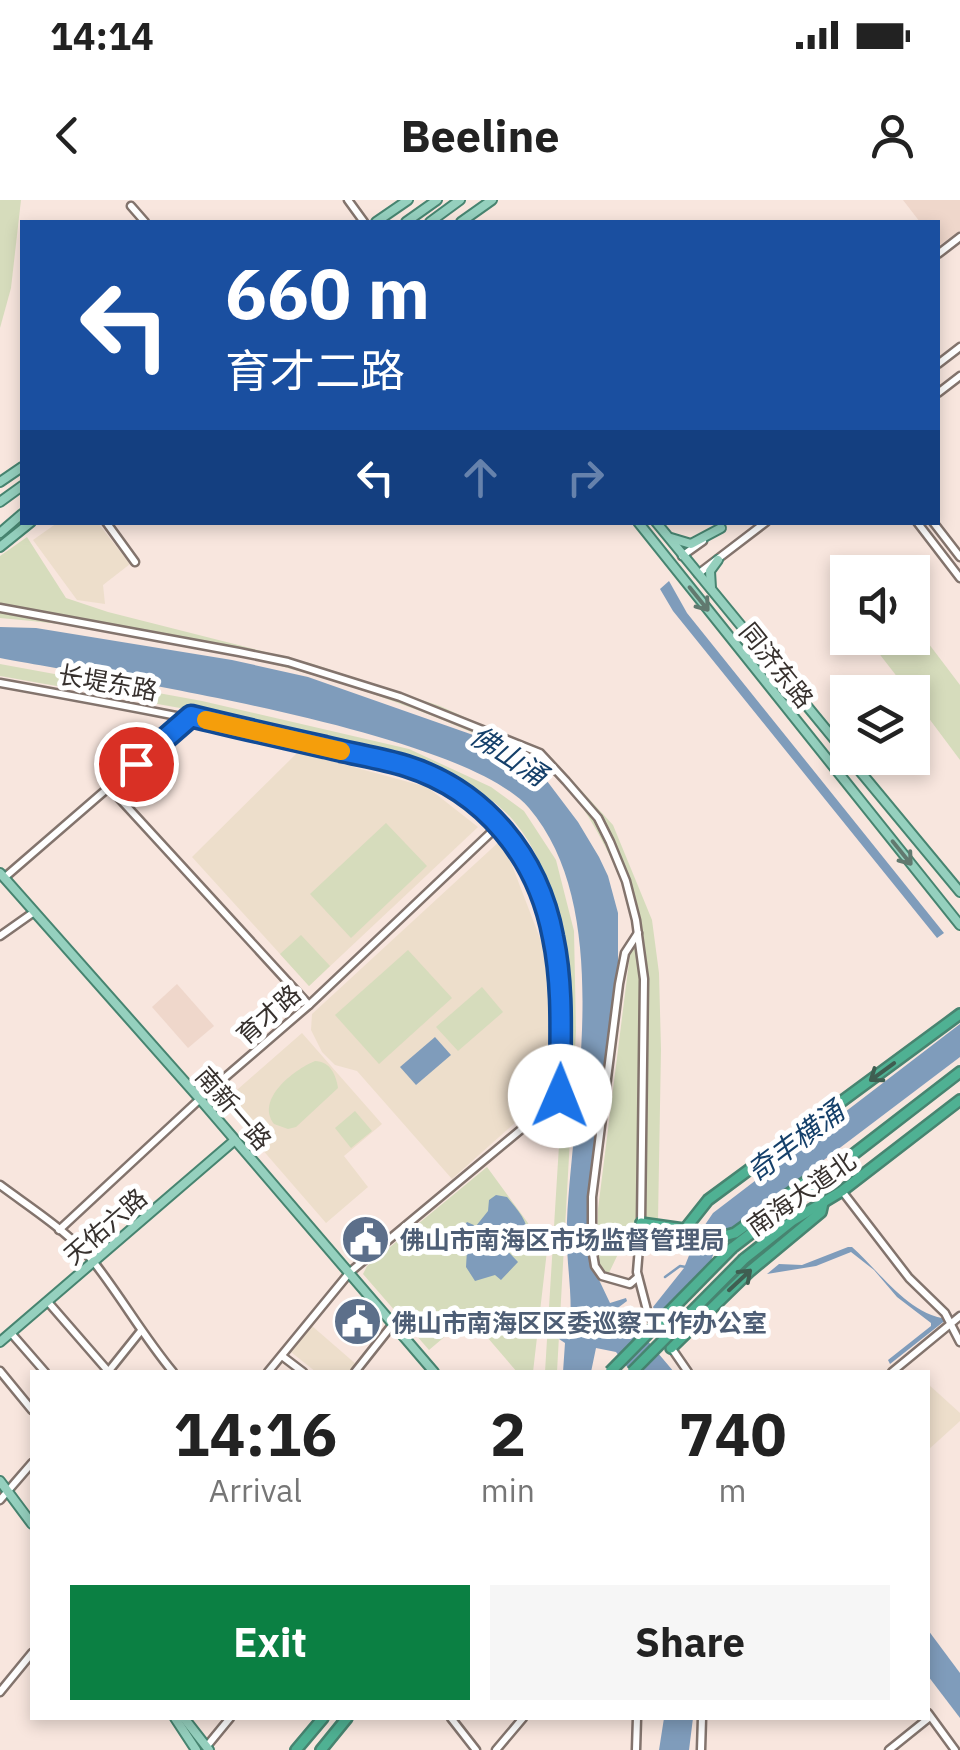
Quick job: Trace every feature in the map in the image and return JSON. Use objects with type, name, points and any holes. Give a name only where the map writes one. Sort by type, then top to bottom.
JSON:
[{"type":"highway","points":[[684,1229],[708,1200],[960,1014]]},
{"type":"highway","name":"南海大道北","points":[[612,1370],[732,1248],[960,1072]]},
{"type":"highway","name":"南海大道北","points":[[634,1370],[744,1258],[792,1221],[842,1191],[960,1100]]},
{"type":"highway","points":[[641,1223],[724,1236],[735,1234],[815,1175],[829,1172]]},
{"type":"highway","points":[[670,1348],[750,1271],[821,1212],[823,1202]]},
{"type":"highway","points":[[296,1750],[320,1720]]},
{"type":"highway","points":[[320,1750],[345,1720]]},
{"type":"main road","points":[[379,220],[408,200],[418,214]]},
{"type":"main road","points":[[410,220],[436,200]]},
{"type":"main road","points":[[433,220],[460,200]]},
{"type":"main road","points":[[464,220],[492,200]]},
{"type":"main road","points":[[0,533],[20,514]]},
{"type":"main road","points":[[0,547],[26,525]]},
{"type":"main road","name":"同济东路","points":[[640,525],[960,926]]},
{"type":"main road","name":"同济东路","points":[[659,525],[830,735]]},
{"type":"main road","points":[[668,536],[691,544],[725,525]]},
{"type":"main road","points":[[713,592],[710,571],[718,560]]},
{"type":"main road","name":"同济东路","points":[[863,775],[960,892]]},
{"type":"main road","name":"南新一路","points":[[2,876],[236,1140],[432,1370]]},
{"type":"main road","name":"天佑六路","points":[[0,1342],[236,1140]]},
{"type":"main road","points":[[0,1481],[30,1521]]},
{"type":"main road","points":[[176,1720],[196,1750]]},
{"type":"main road","points":[[186,1720],[208,1748]]},
{"type":"street","points":[[131,206],[142,220]]},
{"type":"street","points":[[940,252],[960,237]]},
{"type":"street","points":[[940,362],[960,346]]},
{"type":"street","points":[[940,391],[960,376]]},
{"type":"street","points":[[108,525],[135,562]]},
{"type":"street","points":[[682,556],[725,525]]},
{"type":"street","points":[[697,575],[762,525]]},
{"type":"street","points":[[919,525],[960,578]]},
{"type":"street","points":[[935,525],[960,557]]},
{"type":"street","points":[[0,608],[288,662],[400,696],[540,753],[598,818],[626,880],[644,979],[638,1277],[648,1314],[686,1370]]},
{"type":"street","name":"长堤东路","points":[[0,684],[191,716],[406,766],[445,782],[500,824],[523,854],[553,934],[560,998],[560,1096],[350,1272]]},
{"type":"street","points":[[2,876],[191,716]]},
{"type":"street","points":[[109,787],[309,1005]]},
{"type":"street","name":"育才路","points":[[60,1230],[200,1099],[309,1005],[500,824]]},
{"type":"street","points":[[0,936],[34,912]]},
{"type":"street","points":[[638,933],[625,952],[619,984],[592,1197],[595,1266],[602,1276],[630,1284],[638,1277]]},
{"type":"street","points":[[0,1184],[94,1262],[140,1332],[171,1370]]},
{"type":"street","points":[[842,1191],[909,1278],[952,1322],[960,1342]]},
{"type":"street","points":[[270,1370],[350,1272]]},
{"type":"street","points":[[48,1302],[105,1370]]},
{"type":"street","points":[[894,1370],[960,1316]]},
{"type":"street","points":[[357,1370],[393,1324]]},
{"type":"street","points":[[109,1370],[140,1332]]},
{"type":"street","points":[[12,1333],[43,1370]]},
{"type":"street","points":[[282,1356],[300,1370]]},
{"type":"street","points":[[0,1372],[30,1408]]},
{"type":"street","points":[[0,1500],[30,1464]]},
{"type":"street","points":[[0,1692],[30,1655]]},
{"type":"street","points":[[208,1748],[229,1720]]},
{"type":"street","points":[[452,1720],[476,1750]]},
{"type":"street","points":[[496,1750],[521,1720]]},
{"type":"street","points":[[636,1750],[637,1720]]},
{"type":"street","points":[[701,1750],[702,1720]]},
{"type":"street","points":[[886,1750],[922,1720]]},
{"type":"street","points":[[930,1720],[953,1750]]},
{"type":"shaded area","points":[[903,200],[960,200],[960,231],[940,245],[940,220],[918,220]]},
{"type":"shaded area","points":[[54,525],[100,525],[130,564],[103,585],[105,604],[77,600],[33,540]]},
{"type":"shaded area","points":[[298,752],[427,787],[478,827],[309,986],[192,857]]},
{"type":"shaded area","points":[[502,839],[546,954],[551,1080],[537,1103],[452,1179],[357,1071],[335,1065],[322,1052],[311,1030],[312,1014]]},
{"type":"shaded area","points":[[177,984],[214,1026],[188,1048],[152,1007]]},
{"type":"shaded area","points":[[302,1033],[382,1124],[344,1156],[368,1187],[326,1223],[222,1103]]},
{"type":"shaded area","points":[[312,1326],[357,1365],[353,1370],[314,1370],[291,1352]]},
{"type":"shaded area","points":[[930,1386],[960,1413],[960,1421],[930,1448]]},
{"type":"green space","points":[[0,200],[21,200],[11,288],[0,328]]},
{"type":"green space","points":[[27,537],[66,598],[313,664],[440,706],[549,755],[613,825],[652,920],[659,973],[661,1049],[658,1220],[638,1220],[634,1253],[618,1254],[607,1277],[597,1265],[598,1209],[634,933],[615,867],[593,824],[563,782],[552,770],[524,753],[415,709],[300,671],[120,632],[0,618],[0,556]]},
{"type":"green space","points":[[930,645],[960,685],[960,760],[930,720],[930,675],[896,675],[880,655],[930,655]]},
{"type":"green space","points":[[0,664],[202,701],[409,749],[491,787],[524,811],[556,860],[574,931],[576,1031],[557,1370],[545,1370],[566,1032],[564,978],[550,893],[529,842],[513,820],[464,783],[407,759],[197,711],[0,676]]},
{"type":"green space","points":[[386,823],[427,866],[351,938],[310,894]]},
{"type":"green space","points":[[301,935],[330,966],[309,986],[280,954]]},
{"type":"green space","points":[[408,950],[452,998],[379,1064],[335,1015]]},
{"type":"green space","points":[[482,987],[503,1012],[458,1051],[436,1027]]},
{"type":"green space","points":[[315,1061],[325,1063],[331,1070],[338,1088],[296,1127],[288,1129],[274,1124],[269,1115],[273,1096],[287,1079]]},
{"type":"green space","points":[[355,1111],[372,1131],[351,1148],[335,1128]]},
{"type":"green space","points":[[487,1167],[528,1223],[532,1238],[548,1242],[533,1370],[515,1370],[469,1316],[429,1350],[363,1274],[367,1266]]},
{"type":"water","points":[[669,581],[687,613],[944,933],[937,938],[673,611],[660,589]]},
{"type":"water","name":"佛山涌","points":[[0,627],[36,628],[232,660],[308,677],[476,736],[536,770],[547,781],[599,857],[618,913],[618,963],[589,1204],[591,1263],[610,1303],[626,1298],[627,1301],[603,1319],[603,1324],[623,1329],[636,1327],[672,1370],[630,1370],[616,1352],[596,1348],[591,1370],[563,1370],[565,1343],[559,1339],[570,1327],[567,1221],[580,1063],[580,951],[572,898],[556,850],[529,808],[491,780],[433,755],[361,732],[198,694],[0,658]]},
{"type":"water","points":[[960,1024],[960,1057],[718,1240],[711,1261],[660,1322],[653,1307],[684,1268],[696,1238],[713,1213]]},
{"type":"water","points":[[435,1037],[451,1055],[416,1085],[400,1067]]},
{"type":"water","points":[[496,1195],[507,1197],[519,1212],[528,1239],[509,1229],[502,1245],[518,1262],[501,1280],[495,1275],[475,1281],[466,1267],[468,1232],[463,1227],[467,1222],[476,1226],[488,1211],[489,1200]]},
{"type":"water","points":[[852,1247],[907,1301],[933,1316],[947,1319],[890,1364],[888,1360],[931,1323],[897,1297],[874,1270],[851,1252],[816,1266],[767,1274],[779,1264],[802,1265]]},
{"type":"water","points":[[930,1633],[960,1673],[960,1718],[930,1679]]},
{"type":"water","points":[[664,1720],[693,1720],[689,1750],[659,1750]]},
{"type":"waterway","name":"奇丰横涌","points":[[665,1277],[680,1266],[686,1267]]},
{"type":"slow traffic","points":[[206,720],[341,751]]},
{"type":"place","name":"佛山市南海区市场监督管理局","points":[[365,1239]]},
{"type":"place","name":"佛山市南海区区委巡察工作办公室","points":[[357,1322]]},
{"type":"route","points":[[136,764],[191,716],[406,766],[445,782],[479,806],[500,824],[523,854],[553,934],[560,998],[560,1096]]}]
